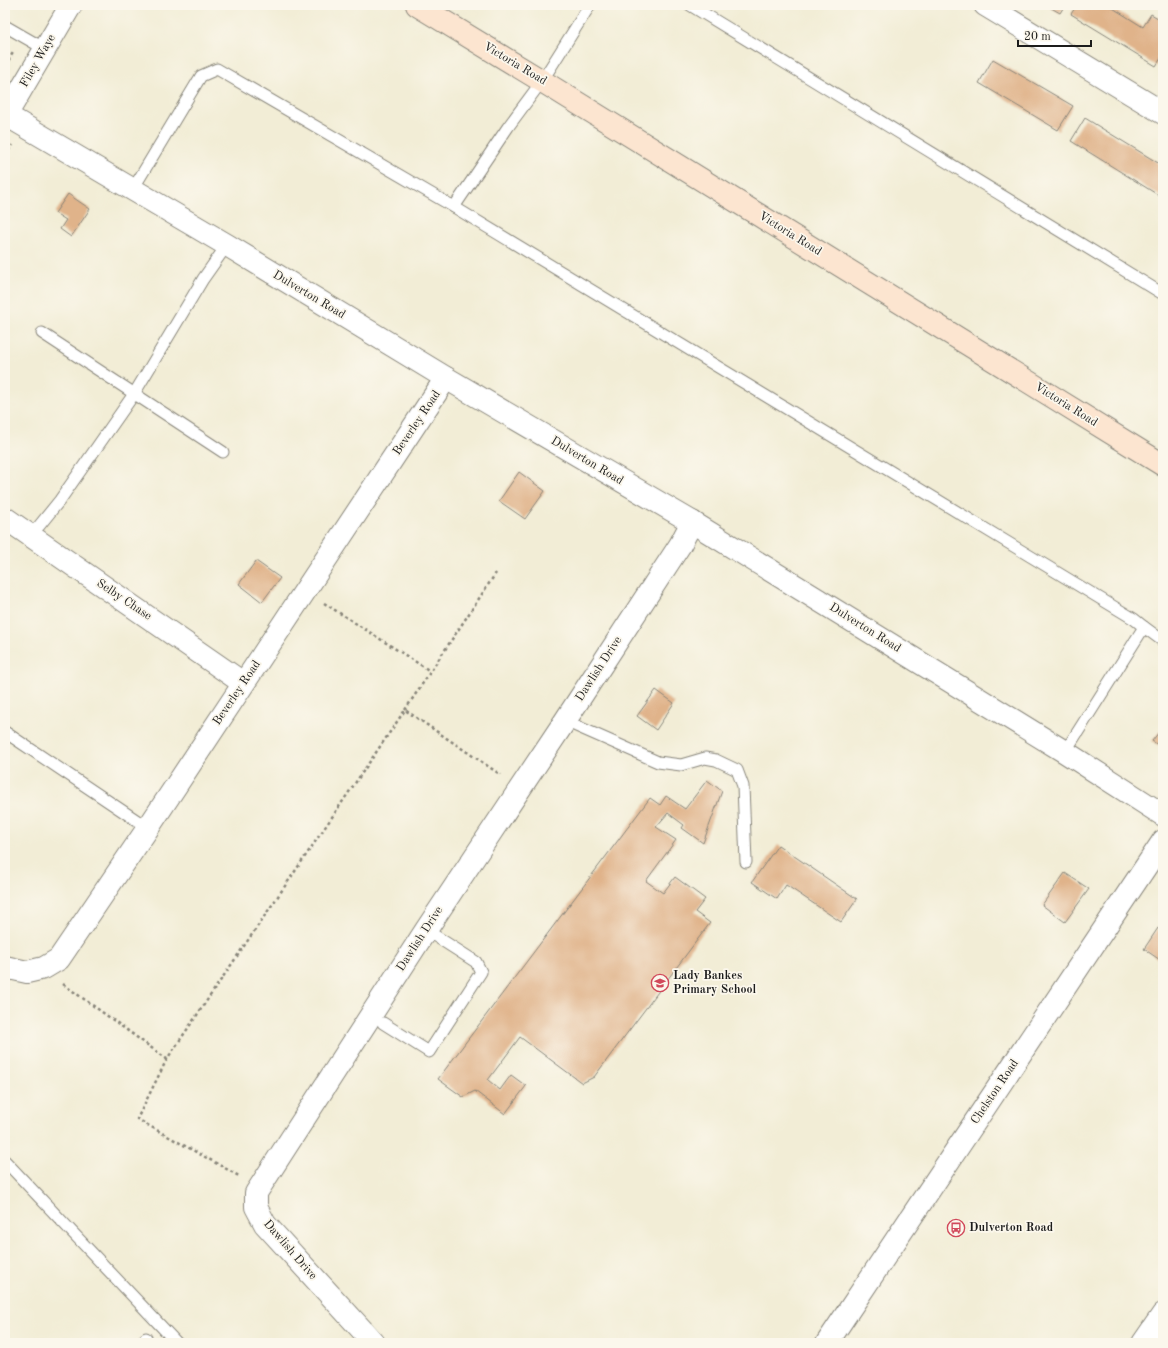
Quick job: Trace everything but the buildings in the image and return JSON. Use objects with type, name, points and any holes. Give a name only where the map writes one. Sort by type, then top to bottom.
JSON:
[{"type":"street","name":"Filey Waye","points":[[6,116],[70,5]]},
{"type":"street","name":"Victoria Road","points":[[417,5],[1163,465]]},
{"type":"street","points":[[985,5],[1163,113]]},
{"type":"street","name":"Dulverton Road","points":[[6,116],[227,245],[446,378],[692,522],[1066,752],[1163,816]]},
{"type":"street","name":"Beverley Road","points":[[5,967],[27,972],[44,968],[59,959],[148,828],[446,378]]},
{"type":"street","name":"Selby Chase","points":[[5,518],[244,683]]},
{"type":"street","name":"Dawlish Drive","points":[[374,1343],[265,1224],[256,1207],[256,1193],[426,930],[676,551],[692,522]]},
{"type":"street","name":"Chelston Road","points":[[827,1343],[1163,841]]},
{"type":"street","points":[[1143,1343],[1163,1314]]},
{"type":"lane","points":[[454,207],[508,127],[542,81],[590,5]]},
{"type":"lane","points":[[690,5],[1163,294]]},
{"type":"lane","points":[[5,26],[44,49]]},
{"type":"lane","points":[[132,190],[201,76],[217,69],[454,207],[1128,614],[1163,641]]},
{"type":"lane","points":[[29,535],[39,526],[60,500],[134,394],[203,279],[227,245]]},
{"type":"lane","points":[[42,332],[223,452]]},
{"type":"lane","points":[[1066,752],[1144,627]]},
{"type":"lane","points":[[565,721],[658,762],[682,766],[705,758],[716,760],[737,770],[743,786],[746,862]]},
{"type":"lane","points":[[5,732],[148,828]]},
{"type":"lane","points":[[383,1023],[429,1052],[481,972],[476,962],[426,930]]},
{"type":"lane","points":[[5,1161],[177,1343]]},
{"type":"path","points":[[240,1176],[137,1119],[166,1059],[405,710],[496,572]]},
{"type":"path","points":[[324,603],[430,671]]},
{"type":"path","points":[[405,710],[507,778]]},
{"type":"path","points":[[62,984],[166,1059]]},
{"type":"place","name":"Lady Bankes Primary School","points":[[660,983]]},
{"type":"place","name":"Dulverton Road","points":[[956,1228]]}]
